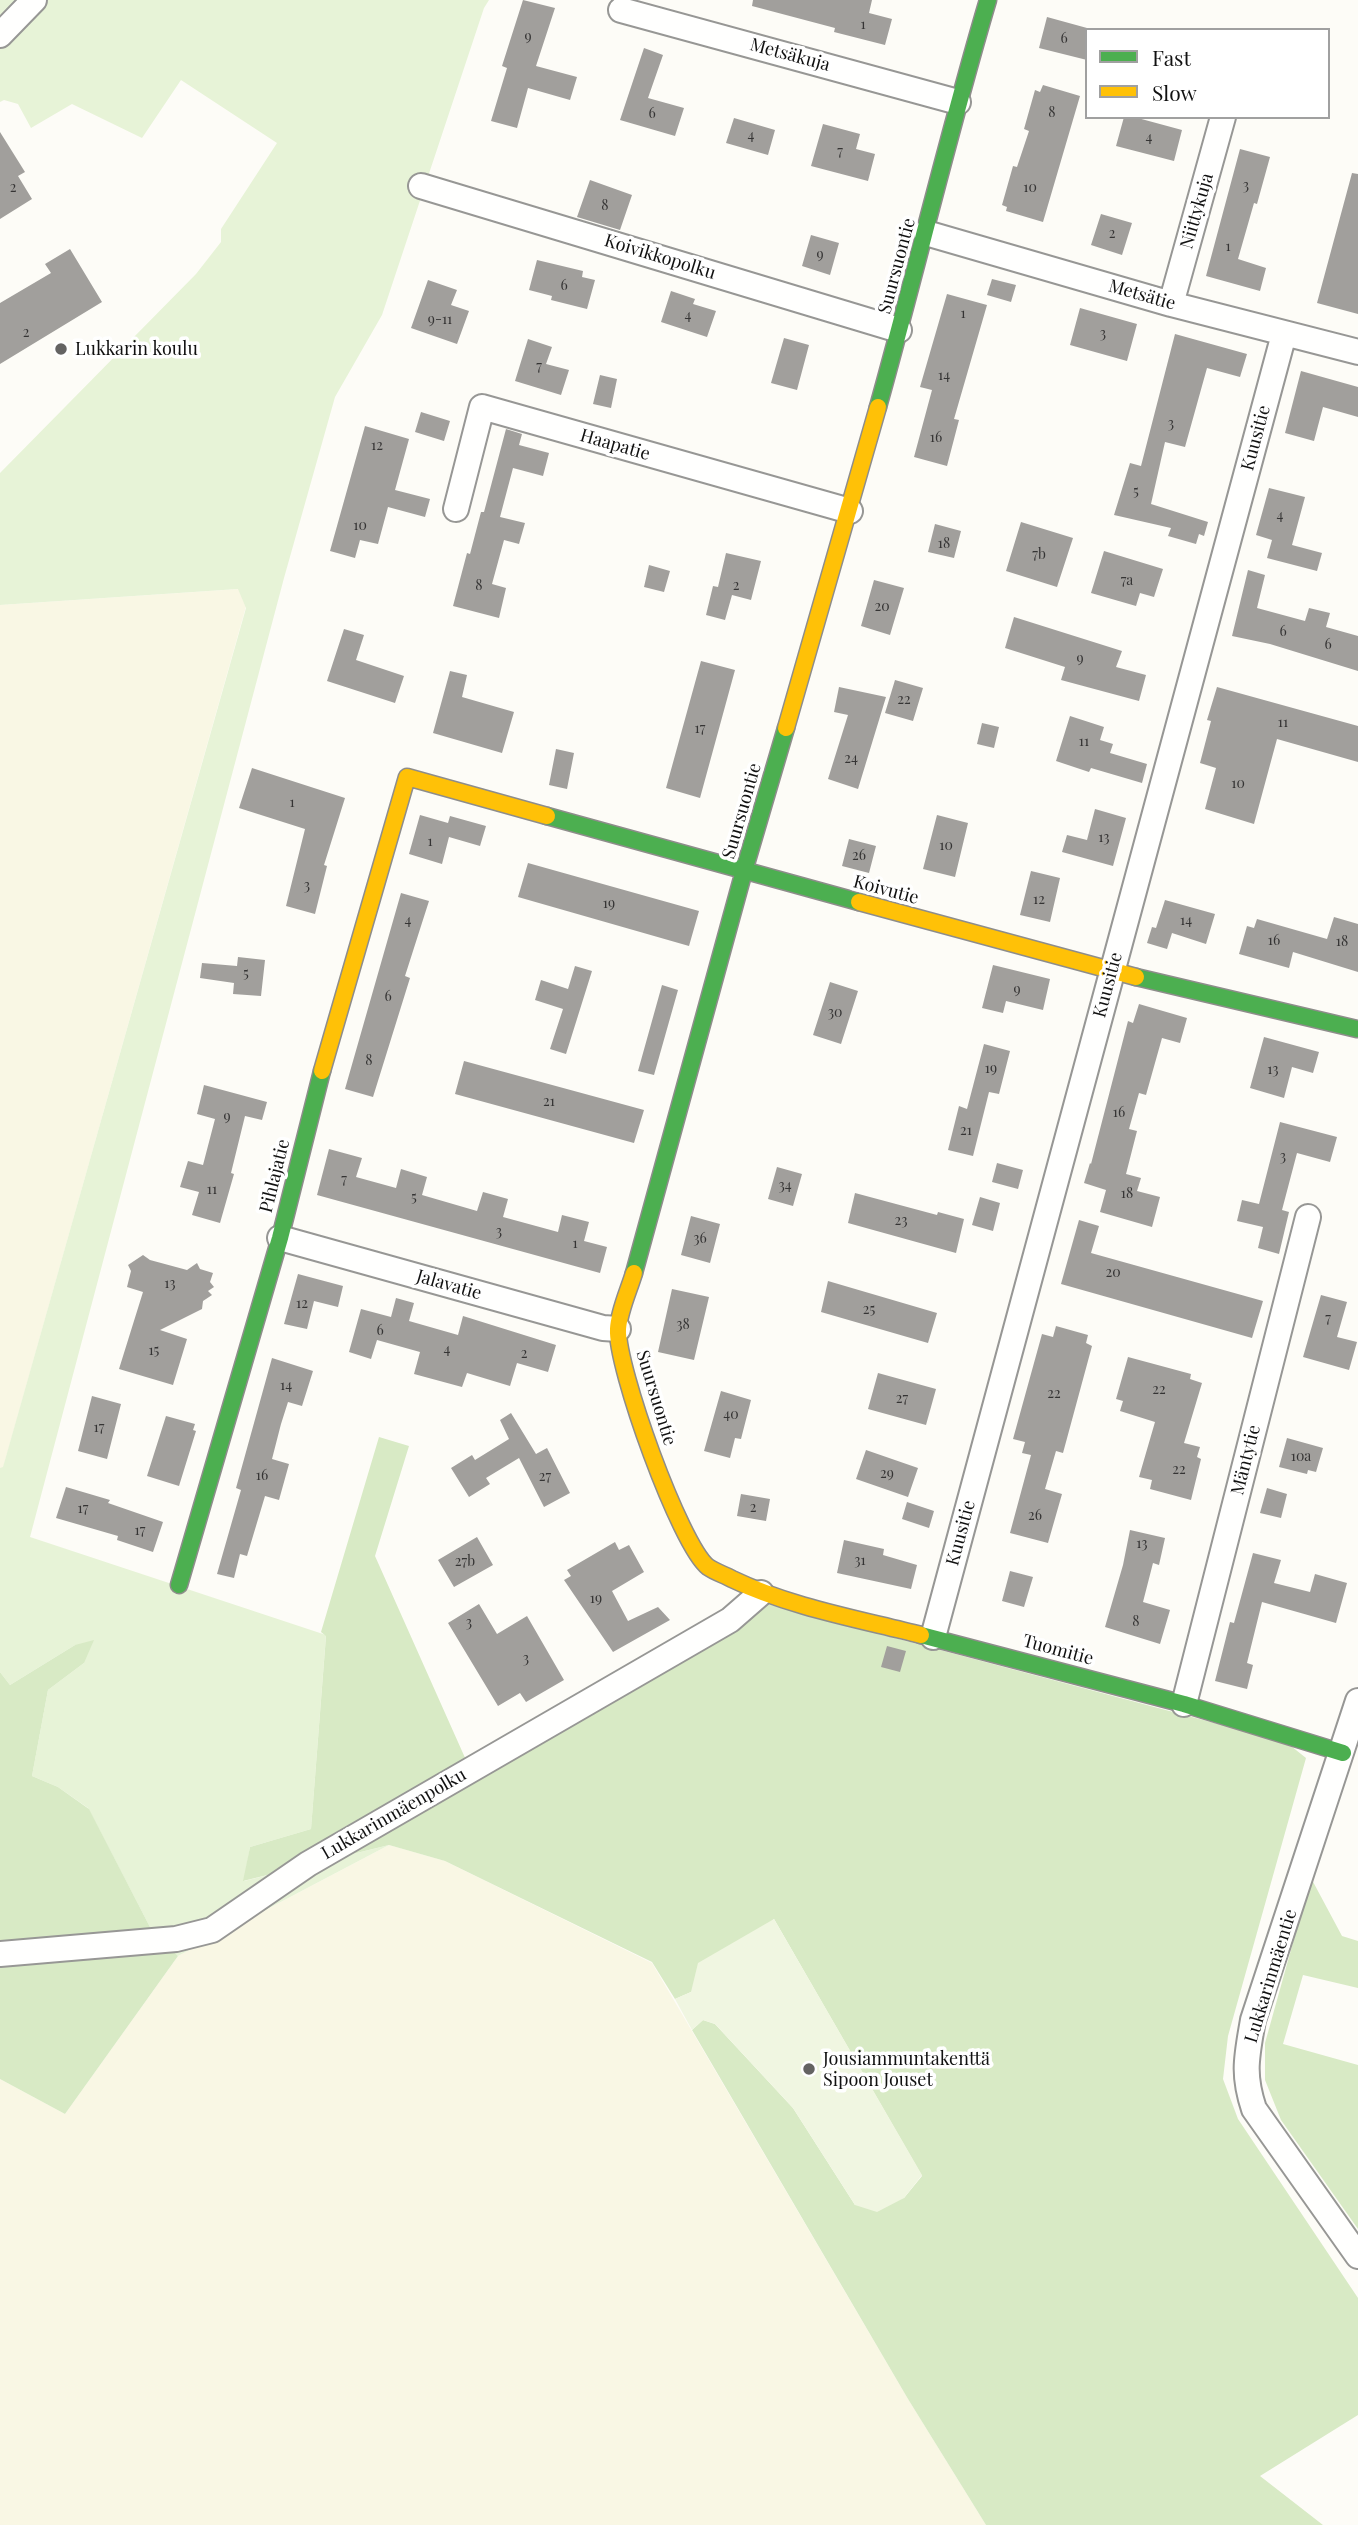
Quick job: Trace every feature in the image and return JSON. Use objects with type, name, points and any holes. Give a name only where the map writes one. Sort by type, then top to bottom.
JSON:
[{"type":"street","points":[[0,35],[34,0]]},
{"type":"street","name":"Suursuontie","points":[[761,1593],[708,1567],[700,1561],[691,1545],[652,1452],[625,1373],[618,1329],[744,872],[850,511],[926,233],[958,102],[988,0]]},
{"type":"street","name":"Metsäkuja","points":[[621,10],[958,102]]},
{"type":"street","name":"Niittykuja","points":[[1171,304],[1222,119]]},
{"type":"street","name":"Koivikkopolku","points":[[421,186],[899,330]]},
{"type":"street","name":"Metsätie","points":[[926,233],[1171,304],[1358,352]]},
{"type":"street","name":"Kuusitie","points":[[933,1637],[1284,334]]},
{"type":"street","name":"Haapatie","points":[[456,509],[482,407],[850,511]]},
{"type":"street","name":"Koivutie","points":[[407,777],[744,872],[1112,971],[1357,1029]]},
{"type":"street","name":"Pihlajatie","points":[[179,1585],[280,1238],[313,1102],[407,777]]},
{"type":"street","name":"Mäntytie","points":[[1184,1704],[1308,1217]]},
{"type":"street","name":"Jalavatie","points":[[280,1238],[603,1328],[618,1329]]},
{"type":"street","name":"Tuomitie","points":[[761,1593],[1184,1704],[1342,1753]]},
{"type":"street","name":"Lukkarinmäenpolku","points":[[0,1954],[176,1939],[212,1930],[308,1864],[730,1620],[761,1593]]},
{"type":"street","name":"Lukkarinmäentie","points":[[1358,1700],[1253,2020],[1246,2065],[1247,2086],[1254,2109],[1358,2256]]},
{"type":"shaded area","points":[[239,589],[247,603],[3,1468],[0,1468],[0,605]]},
{"type":"shaded area","points":[[389,1845],[445,1861],[652,1963],[908,2399],[986,2525],[0,2525],[0,2079],[65,2114],[178,1956]]},
{"type":"green space","points":[[0,0],[489,0],[484,8],[382,315],[335,397],[284,578],[30,1537],[326,1635],[311,1829],[250,1847],[244,1881],[389,1845],[178,1956],[150,1927],[88,1808],[58,1787],[32,1776],[48,1690],[84,1663],[75,1645],[10,1685],[0,1672],[0,1468],[3,1467],[246,608],[238,589],[0,605],[0,473],[196,274],[221,242],[221,229],[277,143],[181,80],[142,138],[72,104],[31,128],[18,104],[4,100],[0,102]]},
{"type":"green space","points":[[379,1437],[409,1446],[375,1556],[466,1760],[756,1601],[1286,1742],[1306,1758],[1228,2036],[1223,2079],[1238,2119],[1358,2298],[1358,2415],[1260,2476],[1323,2525],[986,2525],[908,2399],[692,2030],[703,2020],[715,2024],[793,2108],[855,2205],[904,2198],[922,2176],[774,1919],[691,1992],[675,1999],[652,1962],[445,1861],[389,1845],[243,1881],[250,1847],[311,1829],[326,1636],[321,1632]]},
{"type":"green space","points":[[94,1640],[84,1663],[48,1690],[32,1776],[58,1787],[89,1809],[150,1927],[178,1956],[65,2114],[0,2079],[0,1672],[10,1685],[75,1645]]},
{"type":"green space","points":[[1311,1878],[1342,1936],[1358,1941],[1358,1988],[1303,1975],[1283,2044],[1358,2065],[1358,2229],[1281,2120],[1265,2080],[1265,2043]]},
{"type":"green space","name":"Jousiammuntakenttä Sipoon Jouset","points":[[774,1919],[922,2175],[904,2198],[877,2212],[855,2205],[793,2108],[715,2024],[703,2020],[692,2030],[675,1999],[691,1992],[698,1963]]},
{"type":"building","points":[[523,0],[555,8],[536,66],[577,77],[570,100],[528,88],[517,128],[491,121],[507,68],[502,66]]},
{"type":"building","points":[[753,0],[872,0],[869,13],[892,19],[885,45],[834,32],[835,28],[752,6]]},
{"type":"building","points":[[1047,17],[1087,28],[1085,60],[1039,48]]},
{"type":"building","points":[[644,48],[663,55],[648,98],[684,108],[675,136],[620,120]]},
{"type":"building","points":[[1043,85],[1080,96],[1043,222],[1006,211],[1007,207],[1002,205],[1013,166],[1017,167],[1029,131],[1024,129],[1035,90],[1040,92]]},
{"type":"building","points":[[734,118],[775,130],[768,155],[726,143]]},
{"type":"building","points":[[1123,119],[1141,119],[1182,130],[1174,161],[1116,146]]},
{"type":"building","points":[[823,124],[860,134],[856,149],[875,154],[868,181],[811,166]]},
{"type":"building","points":[[0,132],[25,172],[18,176],[32,199],[0,219]]},
{"type":"building","points":[[1240,149],[1270,157],[1238,259],[1266,268],[1260,291],[1206,276]]},
{"type":"building","points":[[1352,173],[1358,174],[1358,314],[1317,303]]},
{"type":"building","points":[[590,180],[632,195],[620,230],[577,217]]},
{"type":"building","points":[[1101,214],[1132,223],[1122,255],[1091,245]]},
{"type":"building","points":[[811,235],[839,243],[830,275],[802,266]]},
{"type":"building","points":[[70,249],[102,302],[0,364],[0,303],[51,273],[45,264]]},
{"type":"building","points":[[537,260],[583,271],[582,277],[595,280],[587,309],[551,300],[552,296],[529,290]]},
{"type":"building","points":[[992,279],[1016,285],[1011,302],[987,295]]},
{"type":"building","points":[[428,280],[457,290],[451,305],[469,311],[457,344],[411,328]]},
{"type":"building","points":[[671,291],[695,299],[693,304],[716,311],[707,337],[661,322]]},
{"type":"building","points":[[947,294],[987,305],[954,419],[959,420],[947,466],[914,457],[932,390],[920,387]]},
{"type":"building","points":[[1080,308],[1137,324],[1127,361],[1070,345]]},
{"type":"building","points":[[1175,334],[1247,354],[1240,377],[1207,368],[1185,447],[1165,442],[1151,504],[1208,522],[1204,536],[1199,534],[1196,544],[1168,536],[1171,528],[1114,515],[1130,463],[1141,466]]},
{"type":"building","points":[[784,338],[809,345],[797,390],[771,383]]},
{"type":"building","points":[[528,339],[552,347],[546,364],[569,370],[561,395],[515,381]]},
{"type":"building","points":[[1301,371],[1358,387],[1358,417],[1323,407],[1314,441],[1285,433]]},
{"type":"building","points":[[600,375],[617,379],[611,408],[593,404]]},
{"type":"building","points":[[421,412],[450,421],[444,441],[415,432]]},
{"type":"building","points":[[365,426],[409,439],[395,490],[430,499],[425,517],[388,507],[378,544],[360,540],[355,558],[330,551]]},
{"type":"building","points":[[506,429],[522,434],[519,445],[549,453],[543,476],[513,468],[500,517],[525,523],[519,544],[504,540],[492,584],[506,588],[499,618],[453,606],[467,553],[470,554],[481,512],[484,512]]},
{"type":"building","points":[[1269,488],[1305,497],[1292,545],[1322,553],[1317,571],[1267,558],[1272,540],[1256,535]]},
{"type":"building","points":[[1021,522],[1073,538],[1057,587],[1006,571]]},
{"type":"building","points":[[935,524],[961,531],[954,558],[928,552]]},
{"type":"building","points":[[1104,551],[1163,569],[1154,597],[1140,593],[1136,606],[1091,593]]},
{"type":"building","points":[[726,553],[761,561],[751,600],[732,595],[725,620],[706,615],[713,586],[718,587]]},
{"type":"building","points":[[649,565],[670,571],[664,592],[644,587]]},
{"type":"building","points":[[1248,570],[1265,575],[1257,608],[1305,621],[1309,608],[1330,613],[1326,627],[1358,636],[1358,671],[1270,644],[1232,636]]},
{"type":"building","points":[[874,580],[904,588],[890,635],[861,626]]},
{"type":"building","points":[[1014,617],[1122,651],[1116,667],[1146,675],[1139,701],[1061,680],[1065,667],[1005,648]]},
{"type":"building","points":[[344,629],[364,635],[356,660],[404,676],[395,703],[327,681]]},
{"type":"building","points":[[701,661],[735,670],[700,798],[666,788]]},
{"type":"building","points":[[450,671],[467,675],[462,697],[514,712],[502,753],[433,733]]},
{"type":"building","points":[[895,680],[923,688],[913,721],[885,713]]},
{"type":"building","points":[[839,687],[886,697],[858,789],[828,779],[848,715],[834,712]]},
{"type":"building","points":[[1217,687],[1358,726],[1358,762],[1277,739],[1254,824],[1205,809],[1216,768],[1200,763],[1211,721],[1207,720]]},
{"type":"building","points":[[1070,716],[1104,727],[1100,740],[1113,744],[1110,753],[1147,764],[1142,783],[1091,768],[1089,772],[1056,761]]},
{"type":"building","points":[[982,723],[999,727],[994,748],[977,744]]},
{"type":"building","points":[[556,749],[574,753],[567,789],[549,785]]},
{"type":"building","points":[[252,768],[345,798],[324,865],[327,866],[315,914],[286,906],[305,829],[239,808]]},
{"type":"building","points":[[1095,809],[1126,818],[1113,866],[1062,852],[1067,835],[1087,840]]},
{"type":"building","points":[[420,815],[448,823],[450,816],[486,826],[480,846],[449,837],[442,864],[409,854]]},
{"type":"building","points":[[937,815],[968,823],[955,877],[923,869]]},
{"type":"building","points":[[849,839],[876,846],[869,873],[842,866]]},
{"type":"building","points":[[528,863],[699,911],[689,946],[518,897]]},
{"type":"building","points":[[1031,871],[1060,878],[1050,922],[1020,915]]},
{"type":"building","points":[[401,893],[429,901],[405,976],[410,978],[373,1097],[345,1089]]},
{"type":"building","points":[[1165,900],[1215,914],[1206,944],[1172,933],[1167,949],[1147,943],[1152,927],[1156,928]]},
{"type":"building","points":[[1334,917],[1358,924],[1358,972],[1293,952],[1289,968],[1239,954],[1247,926],[1254,928],[1257,919],[1327,939]]},
{"type":"building","points":[[238,957],[265,960],[261,996],[233,994],[234,983],[200,978],[202,963],[237,966]]},
{"type":"building","points":[[993,965],[1050,979],[1043,1010],[1006,1001],[1003,1013],[982,1008]]},
{"type":"building","points":[[575,966],[592,971],[566,1054],[550,1049],[563,1009],[535,1000],[541,980],[568,989]]},
{"type":"building","points":[[830,982],[858,991],[841,1044],[813,1035]]},
{"type":"building","points":[[662,985],[678,990],[654,1075],[638,1071]]},
{"type":"building","points":[[1139,1004],[1187,1018],[1180,1043],[1162,1038],[1146,1095],[1139,1093],[1129,1129],[1137,1131],[1126,1174],[1141,1178],[1137,1191],[1160,1197],[1152,1227],[1100,1212],[1106,1190],[1084,1183],[1128,1021],[1133,1023]]},
{"type":"building","points":[[1264,1037],[1319,1052],[1313,1073],[1292,1067],[1284,1098],[1250,1088]]},
{"type":"building","points":[[984,1044],[1010,1051],[999,1094],[989,1092],[973,1156],[948,1150],[959,1106],[967,1109]]},
{"type":"building","points":[[464,1061],[644,1110],[634,1143],[455,1094]]},
{"type":"building","points":[[204,1085],[267,1102],[262,1120],[245,1116],[231,1173],[234,1174],[220,1223],[192,1215],[199,1192],[180,1187],[188,1161],[203,1165],[215,1119],[197,1114]]},
{"type":"building","points":[[1280,1122],[1337,1137],[1330,1162],[1297,1153],[1282,1210],[1289,1212],[1279,1254],[1258,1248],[1263,1227],[1237,1221],[1242,1200],[1259,1204]]},
{"type":"building","points":[[329,1149],[362,1158],[356,1177],[396,1188],[401,1169],[427,1177],[422,1195],[477,1211],[483,1192],[508,1199],[503,1217],[558,1232],[562,1215],[589,1222],[584,1241],[607,1247],[600,1273],[317,1195]]},
{"type":"building","points":[[997,1163],[1023,1170],[1018,1189],[992,1182]]},
{"type":"building","points":[[777,1167],[802,1174],[793,1206],[768,1199]]},
{"type":"building","points":[[855,1193],[937,1215],[938,1212],[964,1219],[956,1253],[848,1223]]},
{"type":"building","points":[[980,1197],[1000,1203],[993,1231],[972,1225]]},
{"type":"building","points":[[691,1216],[720,1224],[710,1263],[681,1255]]},
{"type":"building","points":[[1079,1220],[1099,1226],[1091,1253],[1263,1301],[1252,1338],[1061,1284]]},
{"type":"building","points":[[143,1255],[150,1260],[187,1270],[197,1263],[200,1269],[213,1273],[210,1282],[214,1287],[208,1291],[212,1295],[203,1301],[202,1309],[160,1330],[187,1339],[173,1385],[119,1369],[143,1292],[127,1287],[131,1271],[128,1265]]},
{"type":"building","points":[[298,1274],[343,1286],[338,1307],[314,1301],[307,1329],[284,1324]]},
{"type":"building","points":[[828,1281],[937,1313],[928,1343],[821,1312]]},
{"type":"building","points":[[672,1289],[709,1297],[694,1360],[658,1352]]},
{"type":"building","points":[[1321,1295],[1347,1302],[1337,1337],[1357,1342],[1349,1370],[1303,1357]]},
{"type":"building","points":[[396,1298],[414,1303],[409,1321],[458,1335],[463,1316],[556,1345],[548,1372],[517,1363],[510,1386],[467,1373],[462,1387],[414,1374],[420,1352],[377,1340],[371,1359],[349,1352],[361,1309],[391,1317]]},
{"type":"building","points":[[1056,1326],[1088,1335],[1086,1343],[1092,1346],[1063,1453],[1056,1451],[1045,1489],[1062,1494],[1048,1543],[1010,1533],[1031,1455],[1022,1453],[1025,1442],[1013,1439],[1042,1334],[1053,1337]]},
{"type":"building","points":[[1128,1357],[1191,1374],[1190,1379],[1202,1383],[1184,1443],[1200,1447],[1197,1457],[1201,1459],[1191,1500],[1150,1489],[1152,1480],[1139,1477],[1155,1422],[1120,1411],[1123,1401],[1116,1399]]},
{"type":"building","points":[[272,1358],[313,1371],[302,1406],[288,1402],[281,1424],[272,1459],[289,1464],[279,1500],[265,1496],[247,1556],[240,1554],[234,1578],[217,1574],[241,1490],[236,1488]]},
{"type":"building","points":[[878,1373],[936,1389],[926,1425],[868,1409]]},
{"type":"building","points":[[721,1391],[751,1400],[741,1439],[735,1438],[730,1458],[704,1451]]},
{"type":"building","points":[[92,1396],[121,1404],[107,1459],[78,1451]]},
{"type":"building","points":[[511,1413],[536,1454],[547,1448],[570,1493],[544,1507],[519,1458],[486,1478],[490,1484],[469,1497],[451,1468],[472,1455],[475,1460],[509,1439],[500,1420]]},
{"type":"building","points":[[166,1416],[195,1424],[193,1430],[196,1431],[179,1486],[147,1476]]},
{"type":"building","points":[[1287,1438],[1323,1448],[1316,1472],[1308,1470],[1307,1474],[1279,1467]]},
{"type":"building","points":[[866,1450],[918,1468],[908,1497],[856,1479]]},
{"type":"building","points":[[66,1487],[110,1500],[108,1503],[163,1522],[153,1552],[117,1540],[118,1536],[56,1518]]},
{"type":"building","points":[[1267,1488],[1287,1494],[1281,1518],[1260,1513]]},
{"type":"building","points":[[741,1494],[770,1499],[766,1521],[737,1516]]},
{"type":"building","points":[[907,1502],[934,1511],[929,1528],[902,1519]]},
{"type":"building","points":[[1130,1530],[1165,1538],[1159,1565],[1153,1563],[1143,1602],[1170,1610],[1160,1644],[1105,1627]]},
{"type":"building","points":[[477,1537],[493,1565],[454,1587],[438,1560]]},
{"type":"building","points":[[844,1540],[884,1549],[883,1555],[917,1565],[911,1589],[837,1573]]},
{"type":"building","points":[[615,1542],[619,1550],[629,1545],[644,1572],[612,1591],[628,1621],[658,1607],[670,1620],[613,1652],[564,1580],[571,1576],[567,1570]]},
{"type":"building","points":[[1253,1553],[1281,1560],[1274,1583],[1310,1592],[1315,1574],[1347,1583],[1336,1623],[1262,1602],[1247,1663],[1253,1665],[1247,1689],[1215,1681],[1230,1622],[1234,1623]]},
{"type":"building","points":[[1010,1571],[1033,1577],[1024,1607],[1002,1601]]},
{"type":"building","points":[[479,1604],[497,1634],[527,1616],[564,1680],[526,1702],[520,1693],[498,1706],[448,1623]]},
{"type":"building","points":[[887,1646],[906,1651],[900,1672],[881,1667]]},
{"type":"traffic: fast","points":[[878,407],[988,0]]},
{"type":"traffic: fast","points":[[634,1273],[786,728]]},
{"type":"traffic: fast","points":[[547,816],[859,902]]},
{"type":"traffic: fast","points":[[1136,977],[1357,1029]]},
{"type":"traffic: fast","points":[[179,1585],[280,1238],[322,1071]]},
{"type":"traffic: fast","points":[[921,1635],[1184,1704],[1343,1753]]},
{"type":"traffic: slow","points":[[786,728],[878,407]]},
{"type":"traffic: slow","points":[[322,1071],[407,777],[547,816]]},
{"type":"traffic: slow","points":[[859,902],[1136,977]]},
{"type":"traffic: slow","points":[[634,1273],[619,1322],[620,1349],[652,1454],[682,1526],[696,1552],[711,1569],[754,1589],[825,1612],[921,1635]]},
{"type":"place","name":"Lukkarin koulu","points":[[61,349]]},
{"type":"place","name":"Jousiammuntakenttä Sipoon Jouset","points":[[809,2069]]}]
